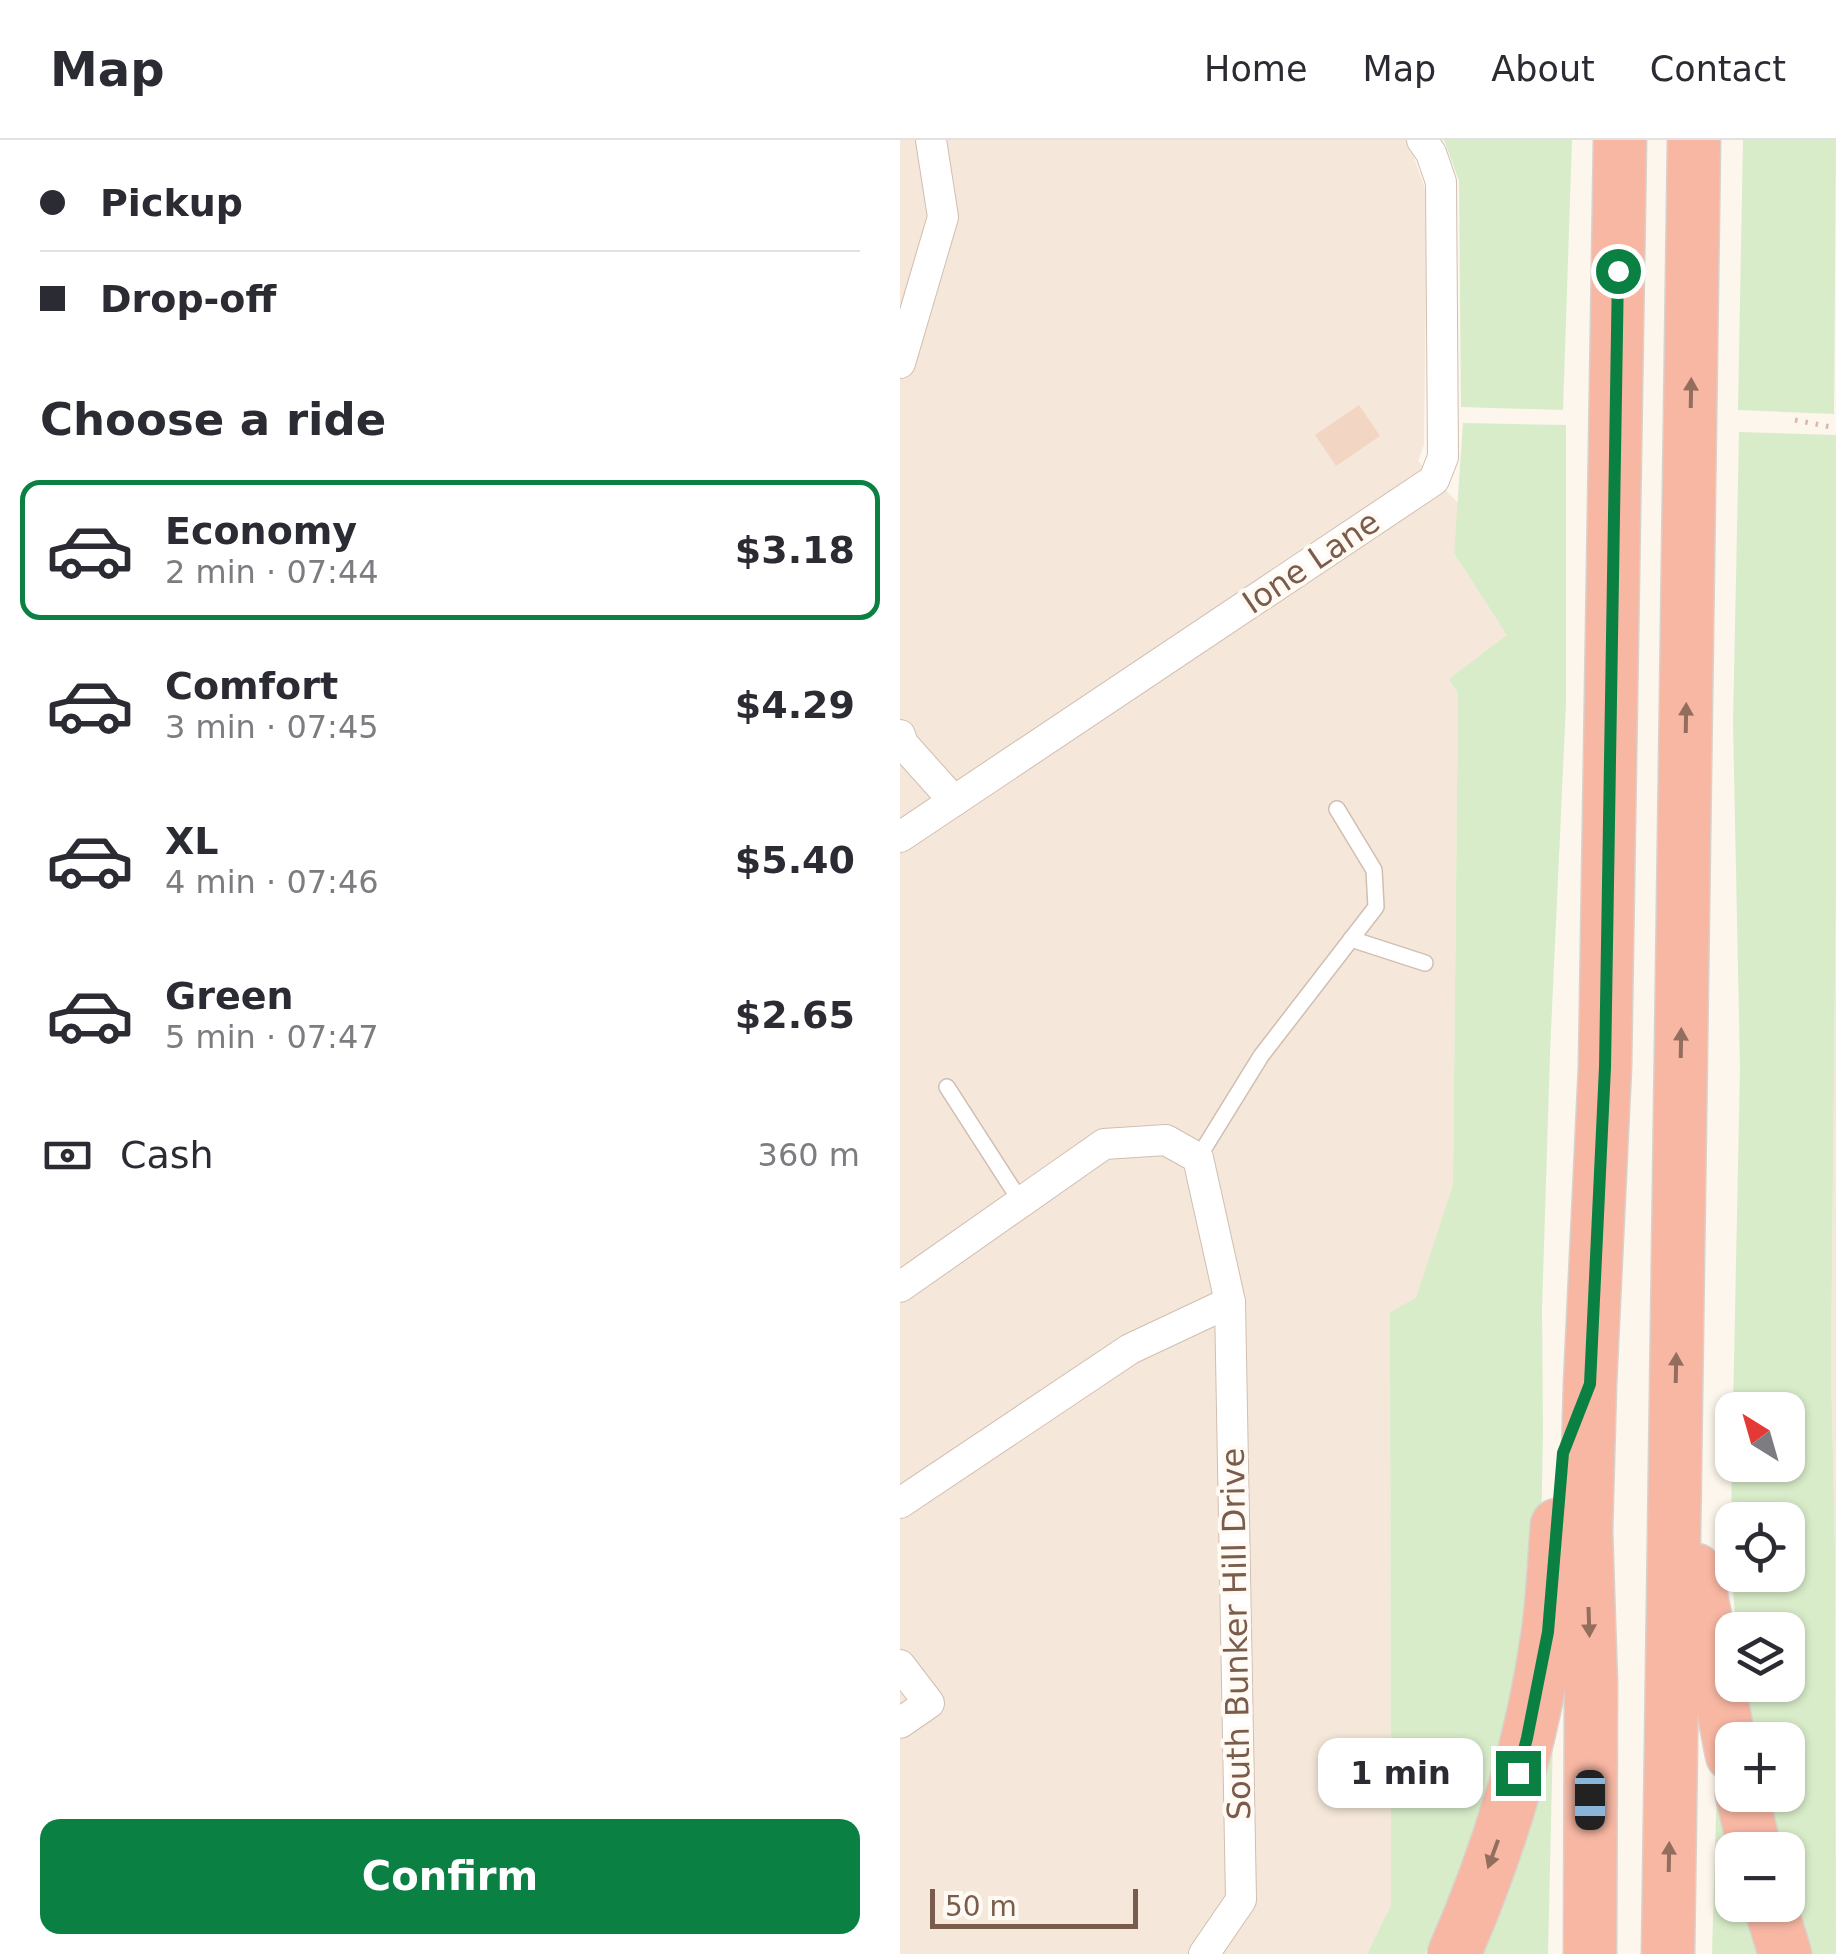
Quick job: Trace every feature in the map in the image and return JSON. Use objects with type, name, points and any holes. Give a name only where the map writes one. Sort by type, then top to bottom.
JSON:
[{"type":"highway","points":[[1590,1954],[1591,1685],[1586,1531],[1605,1067],[1620,140]]},
{"type":"highway","points":[[1668,1954],[1694,140]]},
{"type":"highway","points":[[1454,1954],[1498,1843],[1527,1738],[1548,1632],[1563,1453],[1590,1384]]},
{"type":"highway","points":[[1675,1466],[1726,1722]]},
{"type":"highway","points":[[1775,1922],[1784,1954]]},
{"type":"street","points":[[900,363],[943,217],[932,140]]},
{"type":"street","name":"Ione Lane","points":[[900,837],[1434,480],[1443,457],[1441,182],[1422,140]]},
{"type":"street","points":[[900,735],[903,744],[954,801]]},
{"type":"street","points":[[900,1286],[1104,1144],[1166,1140],[1198,1158]]},
{"type":"street","name":"South Bunker Hill Drive","points":[[1198,1158],[1230,1302],[1241,1900],[1204,1954]]},
{"type":"street","points":[[900,1502],[1130,1350],[1230,1302]]},
{"type":"street","points":[[900,1664],[928,1703],[900,1723]]},
{"type":"lane","points":[[1198,1158],[1261,1056],[1376,907],[1374,870],[1337,808]]},
{"type":"lane","points":[[1351,939],[1425,962]]},
{"type":"lane","points":[[947,1087],[1021,1202]]},
{"type":"path","points":[[1794,420],[1836,428]]},
{"type":"shaded area","points":[[900,140],[1408,140],[1427,195],[1424,445],[1418,461],[1458,503],[1454,553],[1508,635],[1450,679],[1458,693],[1453,1184],[1416,1299],[1390,1312],[1391,1905],[1367,1954],[900,1954]]},
{"type":"shaded area","points":[[1836,888],[1836,1815],[1831,1366]]},
{"type":"green space","points":[[1444,140],[1572,140],[1563,410],[1461,407],[1459,181]]},
{"type":"green space","points":[[1743,140],[1836,140],[1834,414],[1738,410]]},
{"type":"green space","points":[[1463,423],[1566,425],[1566,704],[1542,1309],[1541,1537],[1498,1767],[1458,1880],[1425,1954],[1367,1954],[1391,1905],[1390,1312],[1416,1298],[1453,1184],[1458,693],[1449,679],[1507,635],[1454,553]]},
{"type":"green space","points":[[1739,432],[1836,435],[1831,1366],[1836,1954],[1809,1954],[1799,1922],[1805,1922],[1805,1832],[1772,1832],[1767,1812],[1805,1812],[1805,1722],[1746,1722],[1743,1702],[1805,1702],[1805,1612],[1735,1612],[1733,1592],[1805,1592],[1805,1502],[1731,1502],[1732,1482],[1805,1482],[1805,1392],[1733,1392],[1740,1068],[1733,723]]},
{"type":"green space","points":[[1553,1734],[1548,1954],[1478,1954]]},
{"type":"green space","points":[[1716,1812],[1724,1812],[1729,1832],[1716,1832]]},
{"type":"green space","points":[[1715,1851],[1715,1922],[1754,1922],[1763,1954],[1712,1954]]},
{"type":"building","points":[[1359,405],[1380,436],[1336,466],[1315,435]]},
{"type":"route","points":[[1518,1773],[1548,1632],[1563,1453],[1590,1384],[1605,1067],[1618,271]]}]
